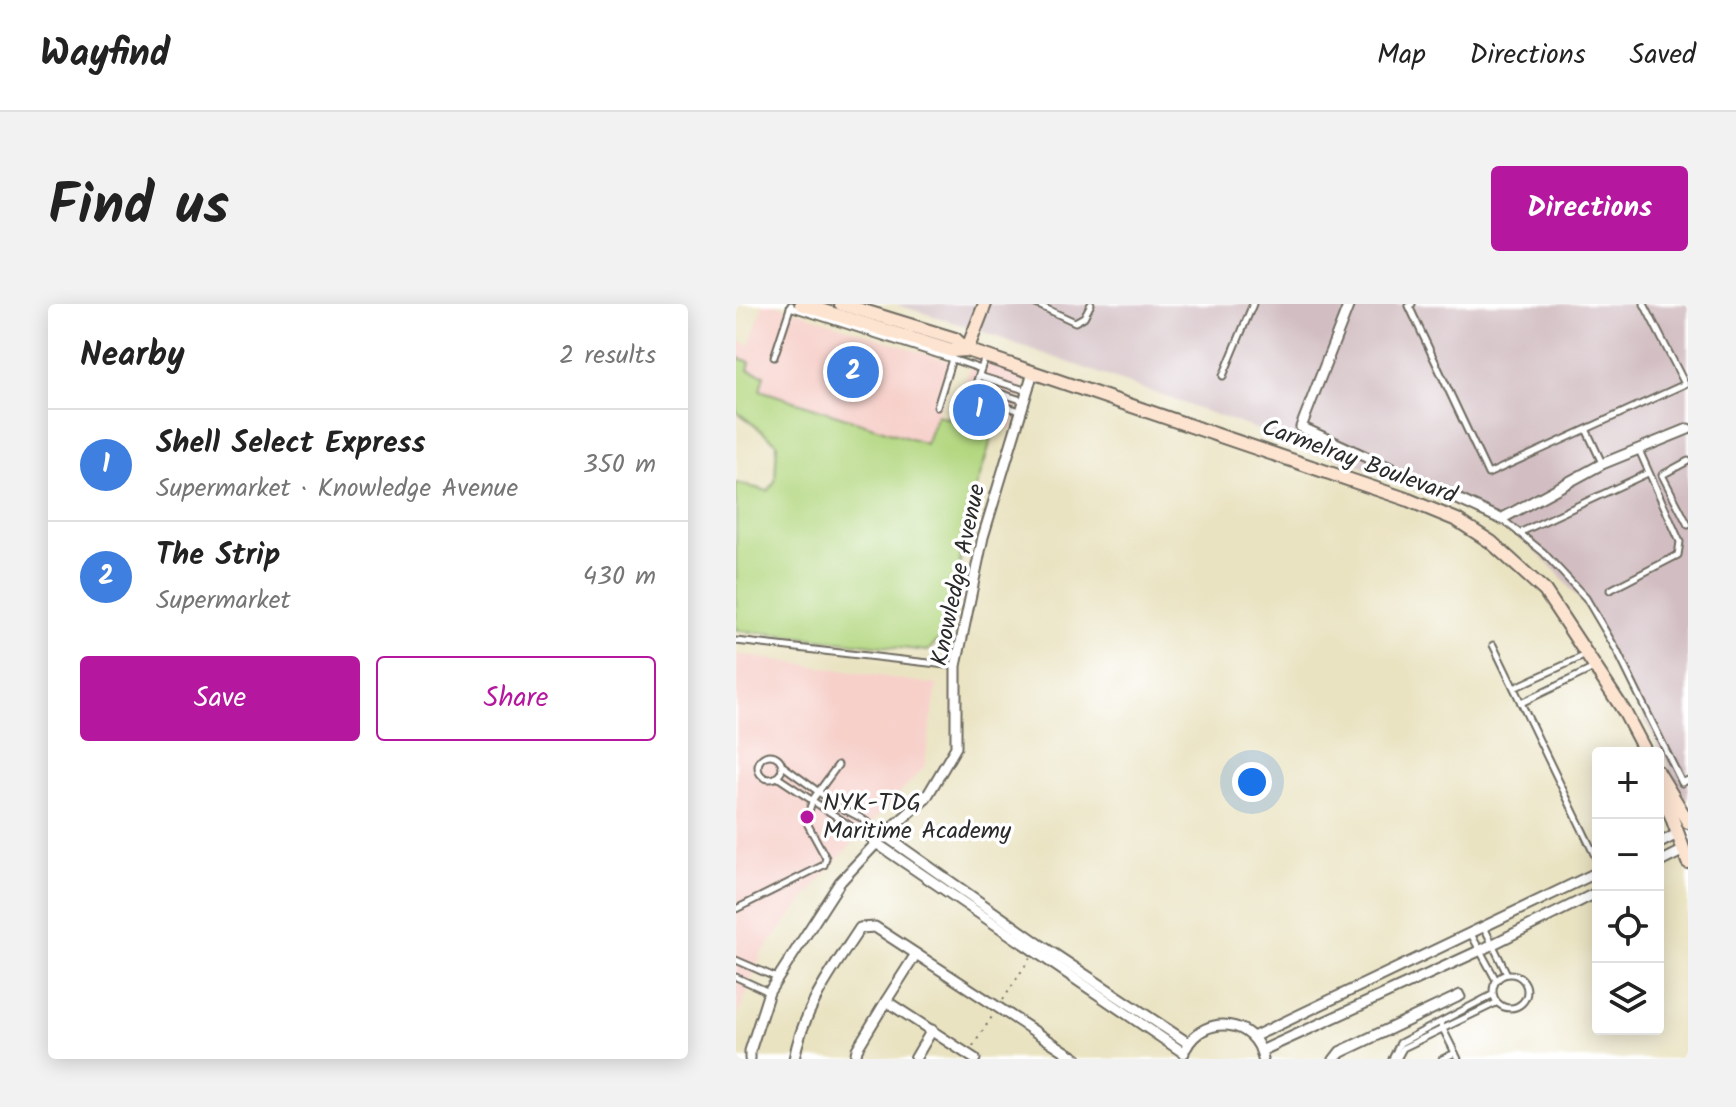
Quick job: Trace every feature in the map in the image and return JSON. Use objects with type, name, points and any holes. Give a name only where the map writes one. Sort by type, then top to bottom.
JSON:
[{"type":"street","name":"Carmelray Boulevard","points":[[841,304],[955,339],[982,367],[1033,372],[1406,499],[1457,520],[1491,542],[1545,591],[1624,711],[1642,747]]},
{"type":"street","points":[[967,350],[985,304]]},
{"type":"street","points":[[1349,304],[1301,427],[1501,519],[1602,464],[1688,429]]},
{"type":"street","name":"Carmelray Boulevard","points":[[794,305],[896,338],[952,351],[967,350]]},
{"type":"street","name":"Knowledge Avenue","points":[[750,1059],[769,992],[840,882],[884,835],[926,798],[956,747],[956,666],[983,537],[1033,372]]},
{"type":"street","points":[[1664,781],[1683,808],[1688,822]]},
{"type":"street","points":[[1664,802],[1683,832],[1687,853],[1664,861]]},
{"type":"street","points":[[1664,841],[1683,832]]},
{"type":"street","points":[[884,835],[1039,944],[1188,1043]]},
{"type":"street","points":[[876,843],[1184,1056],[1188,1043],[1198,1032],[1212,1025],[1226,1024],[1241,1028],[1253,1037],[1262,1055],[1359,1005],[1592,895]]},
{"type":"street","points":[[1253,1037],[1592,875]]},
{"type":"street","points":[[794,1059],[798,1037],[812,1003],[860,928],[867,925],[875,927],[1077,1059]]},
{"type":"street","points":[[855,1059],[857,1049],[916,954]]},
{"type":"street","points":[[1383,975],[1390,990]]},
{"type":"street","points":[[1352,989],[1359,1005]]},
{"type":"street","points":[[886,1001],[975,1059]]},
{"type":"street","points":[[915,1059],[932,1030]]},
{"type":"lane","points":[[1036,304],[1075,322],[1084,317],[1091,304]]},
{"type":"lane","points":[[1223,376],[1253,304]]},
{"type":"lane","points":[[1412,304],[1409,306],[1488,474],[1685,384],[1644,304]]},
{"type":"lane","points":[[774,357],[794,305]]},
{"type":"lane","points":[[896,338],[982,367],[1025,401]]},
{"type":"lane","points":[[937,407],[952,359]]},
{"type":"lane","points":[[982,367],[972,395],[1025,401]]},
{"type":"lane","points":[[976,385],[1025,401]]},
{"type":"lane","points":[[1587,431],[1602,464]]},
{"type":"lane","points":[[1610,590],[1678,555],[1680,542],[1639,450]]},
{"type":"lane","points":[[1688,461],[1662,475],[1688,525]]},
{"type":"lane","points":[[1518,534],[1648,473]]},
{"type":"lane","points":[[1501,519],[1543,552],[1586,598],[1616,649],[1682,783],[1688,780]]},
{"type":"lane","points":[[736,641],[956,666]]},
{"type":"lane","points":[[1493,645],[1592,850]]},
{"type":"lane","points":[[1514,688],[1586,654]]},
{"type":"lane","points":[[1521,703],[1594,668]]},
{"type":"lane","points":[[876,843],[777,777],[769,779],[761,775],[759,763],[763,757],[771,755],[779,758],[783,766],[818,793],[884,835]]},
{"type":"lane","points":[[736,909],[824,865],[826,858],[808,825],[808,814],[813,799],[838,765]]},
{"type":"lane","points":[[777,777],[783,766]]},
{"type":"lane","points":[[1484,927],[1507,974]]},
{"type":"lane","points":[[1471,933],[1496,980],[1492,995],[1496,1003],[1512,1009],[1523,1003],[1527,996],[1525,983],[1520,978],[1507,974],[1496,980]]},
{"type":"lane","points":[[736,960],[778,978]]},
{"type":"lane","points":[[736,977],[769,992]]},
{"type":"lane","points":[[1460,993],[1462,997],[1334,1059],[1339,1050],[1460,993]]},
{"type":"lane","points":[[1394,1059],[1400,1043],[1492,995]]},
{"type":"lane","points":[[1394,1059],[1403,1048],[1496,1003]]},
{"type":"lane","points":[[1440,1023],[1456,1056],[1442,1059]]},
{"type":"shaded area","points":[[763,304],[774,304],[954,363],[927,444],[760,389],[748,370],[750,362],[736,357],[736,340],[750,345]]},
{"type":"shaded area","points":[[895,304],[1688,304],[1688,800],[1684,798],[1664,758],[1664,747],[1658,747],[1594,618],[1556,571],[1504,527],[1466,504],[975,329]]},
{"type":"shaded area","points":[[973,357],[1016,370],[1022,381],[1023,390],[1012,429],[957,411]]},
{"type":"shaded area","name":"NYK-TDG Maritime Academy","points":[[736,654],[937,685],[924,767],[831,866],[762,953],[736,1020]]},
{"type":"green space","points":[[736,357],[750,362],[748,370],[764,375],[760,390],[926,444],[937,415],[950,419],[953,410],[996,424],[964,528],[953,624],[928,651],[736,630],[736,483],[768,491],[775,481],[777,443],[736,411]]},
{"type":"place","name":"The Strip","points":[[853,372]]},
{"type":"place","name":"Shell Select Express","points":[[979,410]]},
{"type":"place","name":"NYK-TDG Maritime Academy","points":[[807,817]]}]
